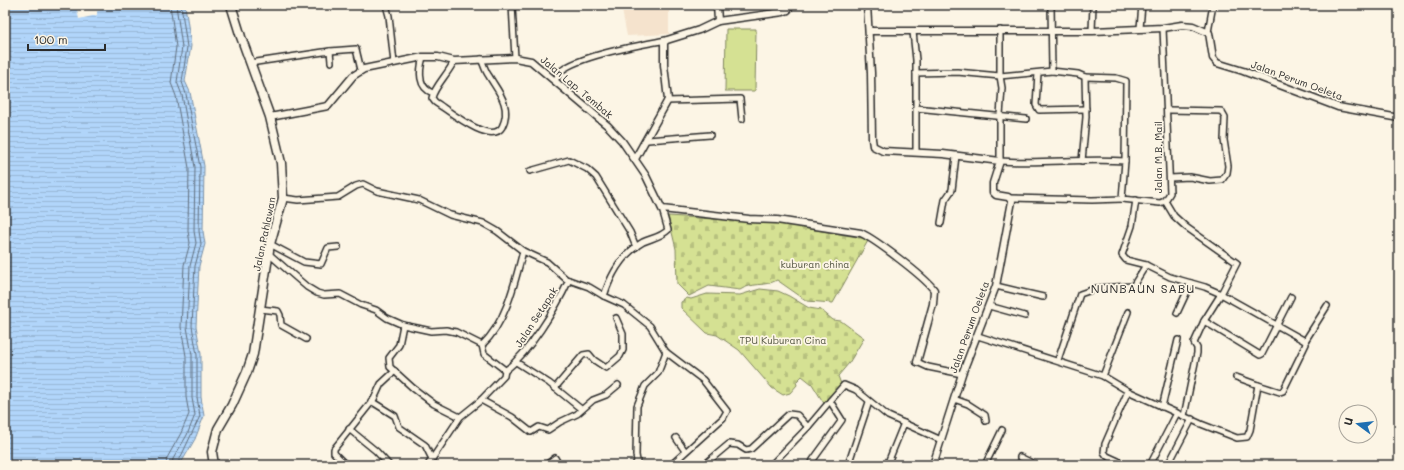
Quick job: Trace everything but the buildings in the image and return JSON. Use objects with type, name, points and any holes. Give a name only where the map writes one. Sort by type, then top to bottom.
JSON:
[{"type":"highway","name":"Jalan Pahlawan","points":[[214,465],[212,452],[213,443],[218,429],[232,405],[249,368],[257,336],[270,244],[283,198],[281,164],[270,117],[231,5]]},
{"type":"street","points":[[386,5],[389,16],[394,63]]},
{"type":"street","points":[[512,5],[515,58]]},
{"type":"street","points":[[718,5],[718,21]]},
{"type":"street","points":[[555,81],[559,72],[574,64],[601,54],[667,40],[699,30],[718,21],[783,12],[788,10],[791,5]]},
{"type":"street","points":[[867,5],[872,144],[883,151],[916,152],[1000,161],[1082,161],[1104,159],[1125,161]]},
{"type":"street","points":[[1051,5],[1050,31],[1052,71]]},
{"type":"street","points":[[1092,31],[1093,5]]},
{"type":"street","points":[[1140,28],[1142,5]]},
{"type":"street","points":[[868,31],[1092,31],[1163,28],[1182,25],[1193,26],[1210,35],[1213,5]]},
{"type":"street","name":"Jalan M.B. Mail","points":[[1010,198],[1165,201],[1170,193],[1170,178],[1163,28]]},
{"type":"street","points":[[1000,30],[1000,76],[1002,88],[1000,115],[1000,161],[993,182],[993,192],[994,195],[1010,198]]},
{"type":"street","points":[[913,32],[916,73],[916,152]]},
{"type":"street","name":"Jalan Perum Oeleta","points":[[1210,35],[1213,58],[1217,63],[1338,106],[1399,118]]},
{"type":"street","points":[[635,159],[648,140],[667,101],[662,46],[667,40]]},
{"type":"street","points":[[250,63],[330,50],[356,49],[361,70],[328,106],[270,117]]},
{"type":"street","points":[[330,50],[331,62]]},
{"type":"street","points":[[423,57],[420,68],[421,81],[428,91],[433,93]]},
{"type":"street","name":"Jalan Lap. Tembak","points":[[361,70],[423,57],[454,61],[515,58],[531,61],[608,126],[635,159],[646,176],[662,210]]},
{"type":"street","points":[[454,61],[447,76],[433,93],[432,98],[435,102],[472,126],[486,132],[498,132],[504,123],[506,109],[502,96],[488,76],[481,59]]},
{"type":"street","points":[[916,73],[957,72],[1000,76],[1052,71],[1078,74],[1085,77],[1116,78],[1126,81],[1125,161],[1122,199]]},
{"type":"street","points":[[1038,73],[1036,105],[1039,110],[1086,109]]},
{"type":"street","points":[[1082,161],[1086,109],[1085,77]]},
{"type":"street","points":[[667,101],[740,99],[742,119]]},
{"type":"street","points":[[916,108],[1026,118]]},
{"type":"street","points":[[1168,110],[1221,111],[1225,118],[1224,140],[1228,166],[1227,173],[1222,180],[1190,177],[1170,178]]},
{"type":"street","points":[[648,140],[710,135]]},
{"type":"street","points":[[941,223],[945,200],[952,190],[956,156]]},
{"type":"street","points":[[530,171],[569,160],[587,169],[596,177],[630,232],[636,247]]},
{"type":"street","name":"Jalan Setapak","points":[[283,198],[298,200],[338,197],[356,186],[363,184],[377,191],[419,200],[450,214],[483,223],[497,231],[523,251],[547,262],[569,280],[592,288],[604,296],[624,305],[650,326],[666,352],[703,380],[727,411],[723,418],[671,465]]},
{"type":"street","name":"Jalan Perum Oeleta","points":[[933,465],[962,374],[978,336],[996,286],[1012,206],[1010,198]]},
{"type":"street","points":[[1136,200],[1132,226],[1122,255],[1126,260],[1146,265],[1170,277],[1191,282],[1221,294],[1306,341]]},
{"type":"street","points":[[1165,201],[1174,216],[1186,227],[1200,239],[1233,258],[1237,263],[1221,294],[1204,321],[1194,343],[1197,351],[1195,366],[1184,416]]},
{"type":"street","points":[[604,296],[616,268],[625,256],[636,247],[668,230],[662,210],[749,219],[777,220],[861,234],[872,239],[934,290],[933,304],[917,362],[928,367],[962,374]]},
{"type":"street","points":[[270,244],[304,262],[321,264],[328,248],[338,247]]},
{"type":"street","points":[[482,345],[492,334],[501,317],[523,251]]},
{"type":"street","points":[[269,254],[312,291],[324,295],[340,294],[361,305],[376,310],[387,318],[403,324],[431,331],[446,330],[456,332],[482,345]]},
{"type":"street","points":[[1058,360],[1080,294],[1085,290],[1097,288],[1133,286],[1146,265]]},
{"type":"street","name":"Jalan Setapak","points":[[428,465],[460,417],[481,400],[504,376],[505,372],[516,362],[557,304],[569,280]]},
{"type":"street","points":[[1177,313],[1191,282]]},
{"type":"street","points":[[996,286],[1043,297]]},
{"type":"street","points":[[1204,321],[1260,355],[1262,354],[1278,325],[1291,297]]},
{"type":"street","points":[[989,306],[1025,316]]},
{"type":"street","points":[[1236,377],[1258,385],[1282,391],[1306,344],[1306,341],[1327,306]]},
{"type":"street","points":[[260,309],[278,312],[280,315],[281,325],[306,339]]},
{"type":"street","points":[[1103,376],[1128,312]]},
{"type":"street","points":[[555,388],[583,355],[589,354],[594,360],[606,368],[620,356],[624,350],[624,342],[616,318]]},
{"type":"street","points":[[403,324],[399,345],[389,358],[390,367],[413,388],[434,404],[460,417]]},
{"type":"street","points":[[978,336],[1058,360],[1103,376],[1128,391],[1236,438],[1246,438],[1250,430],[1258,385]]},
{"type":"street","points":[[1162,406],[1178,340]]},
{"type":"street","points":[[482,345],[484,354],[503,368],[505,372]]},
{"type":"street","points":[[635,465],[637,461],[637,406],[645,386],[658,374],[666,352]]},
{"type":"street","name":"Jalan Setapak","points":[[516,362],[555,388],[581,410]]},
{"type":"street","points":[[346,465],[333,451],[338,442],[371,402],[381,384],[395,371]]},
{"type":"street","points":[[481,400],[512,417],[531,432],[539,427],[548,430],[581,410],[593,400],[611,391],[618,385]]},
{"type":"street","points":[[773,463],[808,427],[844,385],[856,390],[888,416],[941,440]]},
{"type":"street","points":[[1118,461],[1107,456],[1104,452],[1105,444],[1128,391]]},
{"type":"street","points":[[954,398],[980,411],[985,415],[986,421]]},
{"type":"street","points":[[814,465],[812,463],[813,460],[842,420],[830,401]]},
{"type":"street","points":[[371,402],[395,416],[399,427],[425,445],[432,459]]},
{"type":"street","points":[[848,465],[869,402]]},
{"type":"street","points":[[1150,465],[1177,413]]},
{"type":"street","points":[[704,465],[729,444],[738,445],[746,450],[751,449],[789,414],[797,415],[808,427]]},
{"type":"street","points":[[1168,465],[1192,419]]},
{"type":"street","points":[[887,465],[904,423]]},
{"type":"street","points":[[349,429],[369,445],[389,465]]},
{"type":"street","points":[[985,465],[1002,430]]},
{"type":"street","points":[[676,438],[685,451]]},
{"type":"street","points":[[1020,457],[1036,465]]},
{"type":"street","points":[[546,465],[554,458],[557,463]]},
{"type":"shaded area","points":[[621,5],[669,5],[669,34],[627,36]]},
{"type":"green space","points":[[726,29],[756,29],[755,91],[725,91]]},
{"type":"green space","name":"kuburan china","points":[[668,216],[775,223],[869,239],[833,303],[807,301],[777,280],[749,286],[740,290],[709,286],[689,296],[677,284],[676,249]]},
{"type":"green space","name":"TPU Kuburan Cina","points":[[760,289],[778,291],[809,308],[821,310],[833,320],[841,321],[864,338],[849,363],[838,376],[841,384],[825,405],[812,384],[802,376],[796,382],[797,385],[790,393],[783,395],[772,388],[739,350],[717,335],[707,333],[681,308],[681,302],[687,298],[691,299],[707,294],[740,295]]},
{"type":"water","points":[[5,5],[185,5],[191,46],[185,81],[190,92],[204,166],[203,231],[205,244],[199,266],[196,326],[201,354],[201,397],[204,416],[195,439],[180,465],[5,465]]},
{"type":"pier","points":[[76,5],[122,5],[97,11],[97,15],[79,19]]},
{"type":"district","name":"NUNBAUN SABU","points":[[1143,288]]}]
